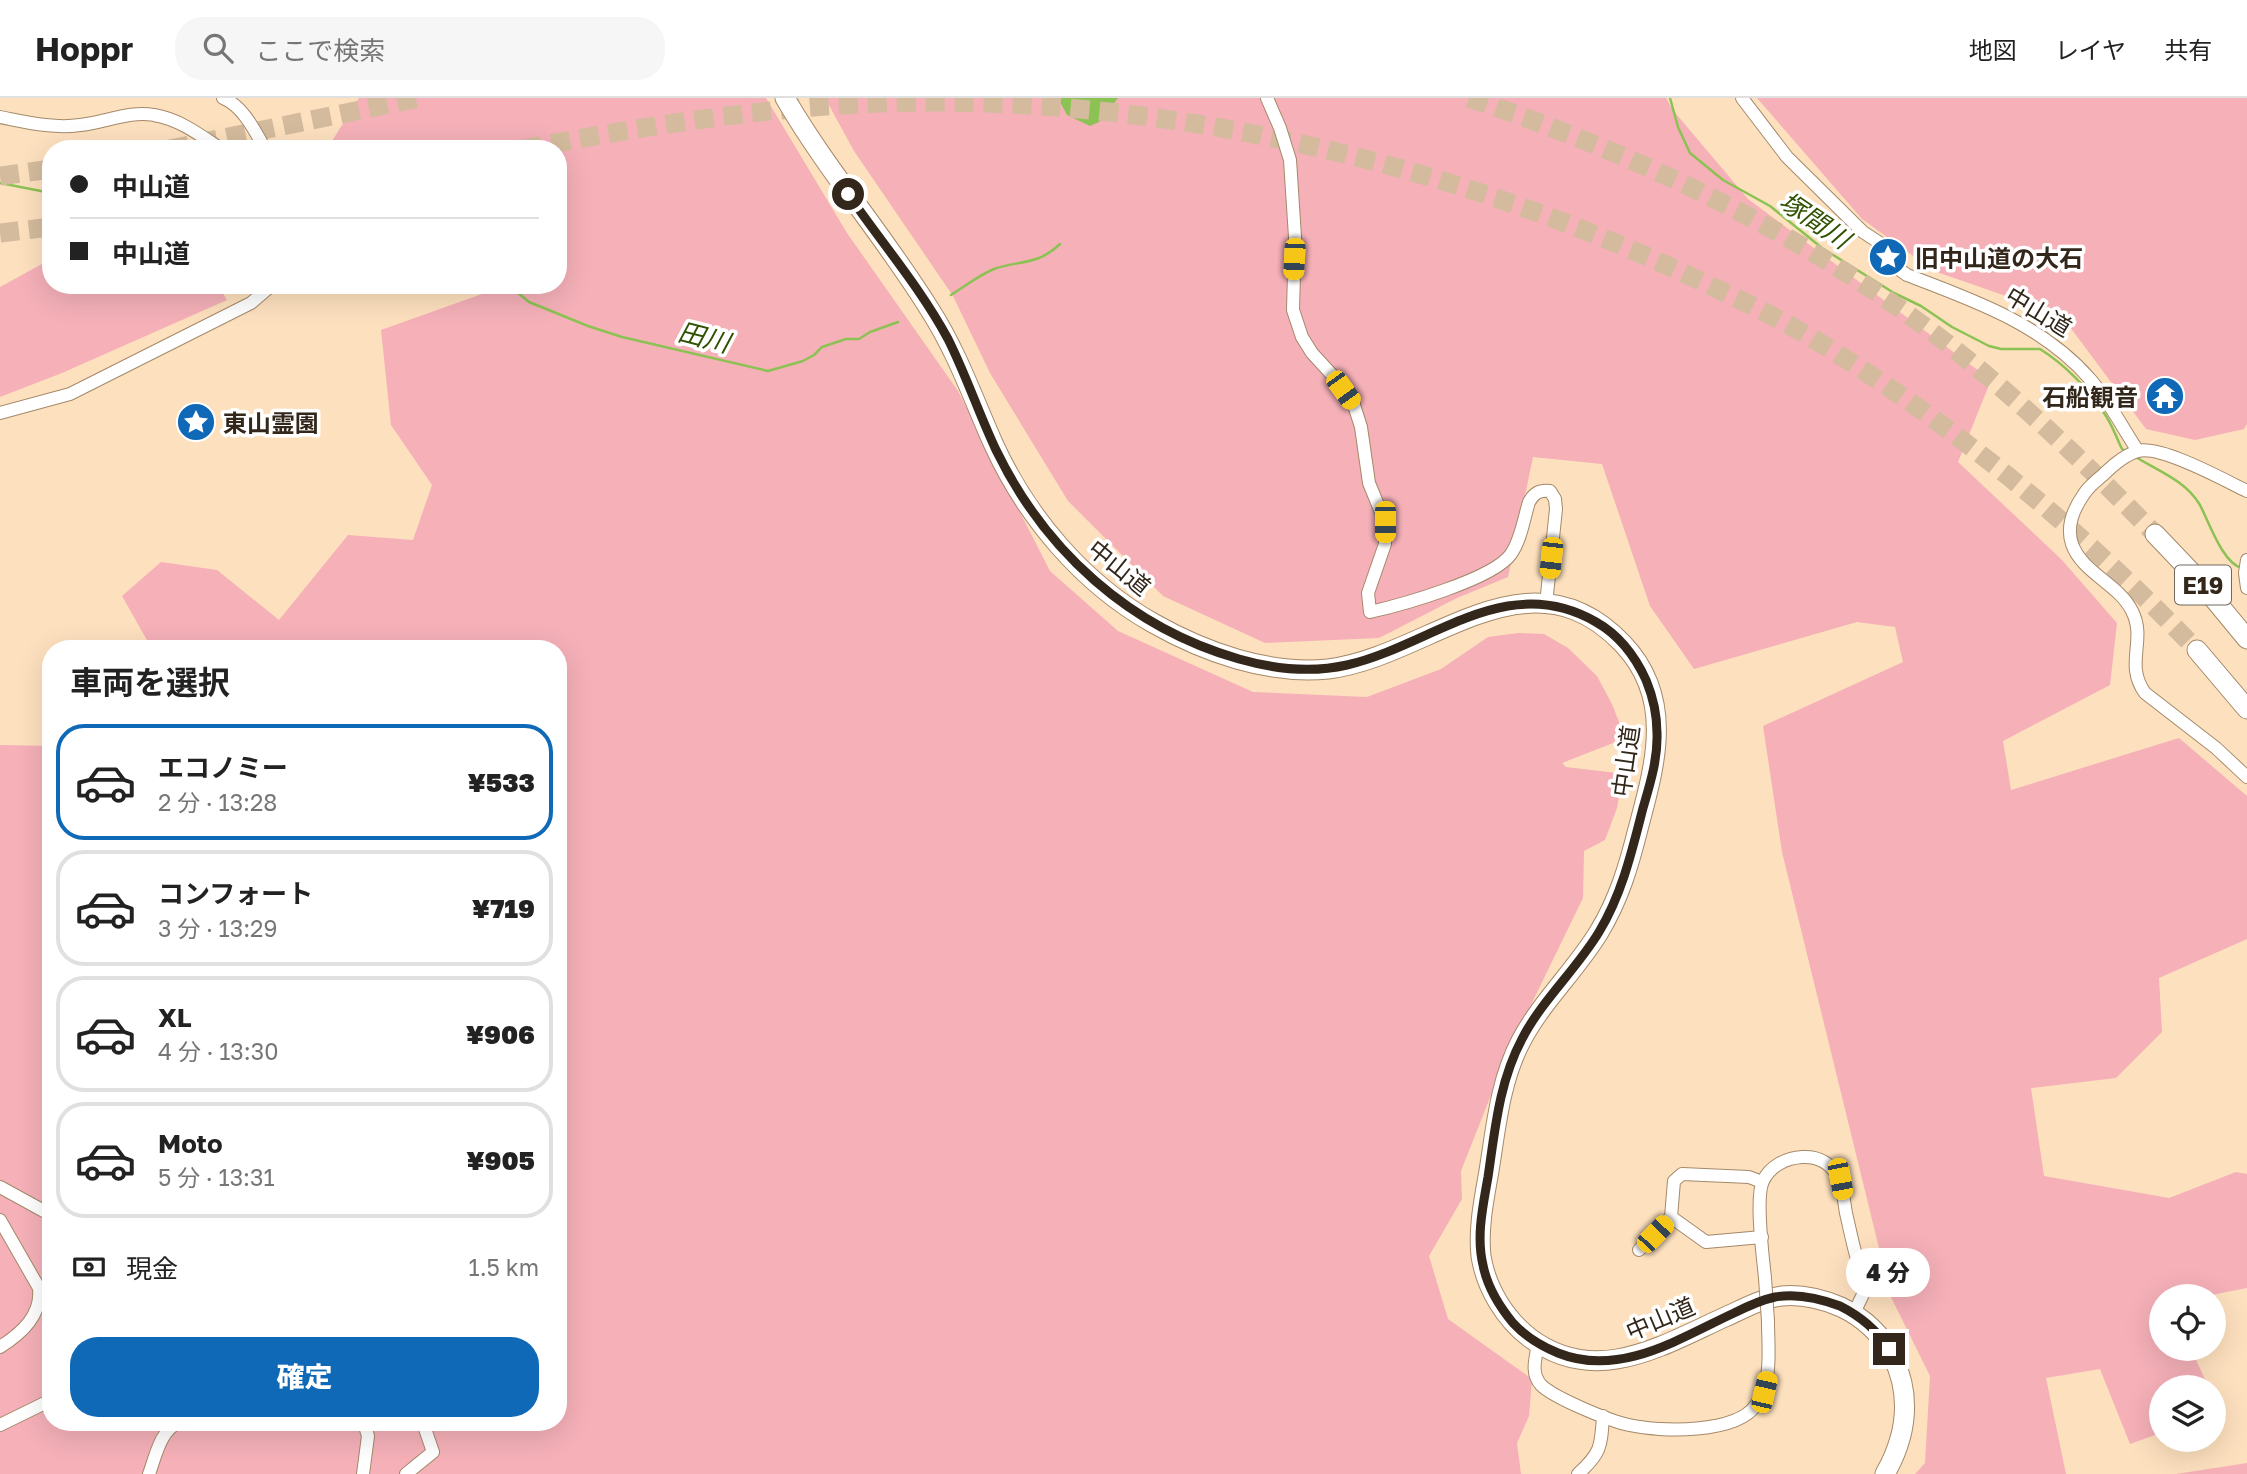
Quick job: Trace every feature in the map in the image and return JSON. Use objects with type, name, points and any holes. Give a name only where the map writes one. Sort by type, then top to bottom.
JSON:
[{"type":"highway","name":"中山道","points":[[785,98],[803,129],[935,316],[959,362],[995,448],[1027,504],[1063,551],[1123,604],[1149,621],[1211,650],[1268,666],[1306,670],[1345,666],[1372,658],[1401,648],[1454,622],[1488,610],[1518,605],[1546,604],[1583,614],[1607,628],[1634,657],[1653,700],[1657,750],[1650,782],[1615,903],[1598,934],[1523,1037],[1507,1074],[1497,1115],[1481,1222],[1483,1265],[1488,1282],[1512,1321],[1538,1344],[1568,1357],[1583,1360],[1618,1361],[1650,1351],[1770,1298],[1817,1298],[1854,1313],[1880,1336],[1901,1379],[1904,1423],[1899,1443],[1885,1474]]},
{"type":"highway","name":"E19","points":[[2155,534],[2195,576],[2247,639]]},
{"type":"highway","points":[[2197,650],[2244,706]]},
{"type":"street","points":[[223,98],[229,100],[246,117],[259,140]]},
{"type":"street","points":[[1266,98],[1280,128],[1290,160],[1295,237],[1293,310],[1302,337],[1312,353],[1353,402],[1361,426],[1369,483],[1385,522],[1385,544],[1368,593],[1370,612],[1408,604],[1498,566],[1511,554],[1529,502],[1534,495],[1542,491],[1549,491],[1555,499],[1556,509],[1546,604]]},
{"type":"street","name":"中山道","points":[[1742,98],[1787,157],[1863,232],[1889,249],[1900,270],[2022,324],[2070,358],[2109,403],[2138,451]]},
{"type":"street","points":[[0,117],[55,126],[78,126],[133,114],[153,114],[180,123],[207,140]]},
{"type":"street","points":[[0,413],[70,394],[251,303],[262,294]]},
{"type":"street","points":[[2247,491],[2207,471],[2161,453],[2138,451],[2123,458],[2086,490],[2075,506],[2071,520],[2072,544],[2089,566],[2121,594],[2131,608],[2138,631],[2135,672],[2138,683],[2145,692],[2216,748],[2247,777]]},
{"type":"street","points":[[2246,564],[2247,587]]},
{"type":"street","points":[[1538,1344],[1534,1368],[1540,1384],[1563,1399],[1627,1425],[1657,1429],[1712,1427],[1739,1420],[1755,1408],[1764,1392],[1769,1371],[1760,1198],[1762,1182],[1772,1169],[1786,1159],[1804,1157],[1818,1158],[1831,1166],[1840,1179],[1857,1263],[1867,1286],[1854,1313]]},
{"type":"street","points":[[1639,1250],[1671,1217],[1674,1181],[1682,1174],[1749,1177],[1762,1182]]},
{"type":"street","points":[[0,1187],[42,1210]]},
{"type":"street","points":[[1671,1217],[1706,1242],[1762,1237]]},
{"type":"street","points":[[0,1220],[39,1288],[40,1300],[36,1312],[26,1326],[0,1347]]},
{"type":"street","points":[[0,1424],[42,1404]]},
{"type":"street","points":[[1578,1474],[1601,1447],[1604,1416]]},
{"type":"street","points":[[149,1474],[168,1431]]},
{"type":"street","points":[[363,1474],[366,1431]]},
{"type":"street","points":[[406,1474],[433,1452],[426,1431]]},
{"type":"shaded area","points":[[359,98],[766,98],[847,233],[958,391],[1050,571],[1118,631],[1253,692],[1367,697],[1441,669],[1488,637],[1518,633],[1544,634],[1568,648],[1597,676],[1612,704],[1621,734],[1613,743],[1562,763],[1566,767],[1617,773],[1622,780],[1617,808],[1605,840],[1584,851],[1583,898],[1508,1052],[1461,1171],[1462,1199],[1429,1256],[1448,1319],[1532,1379],[1529,1416],[1517,1443],[1521,1474],[0,1474],[0,745],[42,746],[42,1431],[567,1431],[567,640],[147,640],[122,596],[161,562],[217,570],[279,620],[348,535],[413,540],[432,485],[391,425],[381,330],[482,294],[567,294],[567,140],[333,140]]},
{"type":"shaded area","points":[[825,98],[1666,98],[1672,109],[1748,199],[1991,380],[1958,462],[2061,559],[2117,623],[2110,685],[2003,741],[2011,790],[2179,738],[2247,796],[2247,939],[2159,978],[2162,1032],[2116,1078],[2031,1088],[2044,1176],[2169,1198],[2236,1172],[2247,1174],[2247,1288],[2226,1292],[2226,1284],[2149,1284],[2149,1361],[2197,1361],[2203,1375],[2149,1375],[2149,1437],[2130,1444],[2100,1369],[2046,1378],[2066,1474],[1915,1474],[1925,1463],[1930,1376],[1891,1297],[1782,852],[1763,726],[1903,662],[1895,627],[1857,622],[1694,669],[1650,606],[1602,464],[1533,457],[1508,577],[1457,598],[1379,638],[1265,643],[1163,596],[1068,501],[990,373],[953,296],[854,151]]},
{"type":"shaded area","points":[[1058,98],[1118,98],[1099,122],[1090,126],[1067,115]]},
{"type":"shaded area","points":[[1757,98],[2247,98],[2247,424],[2244,429],[2195,440],[2146,429],[2061,315],[1934,271],[1862,219]]},
{"type":"shaded area","points":[[42,264],[42,294],[223,294],[227,300],[62,373],[0,397],[0,287]]},
{"type":"shaded area","points":[[2247,1463],[2247,1474],[2176,1474]]},
{"type":"waterway","name":"塚間川","points":[[1670,98],[1678,127],[1690,153],[1723,180],[1770,206],[1822,248],[1952,327],[1989,346],[2001,349],[2040,349],[2049,355],[2091,395],[2109,422],[2122,449],[2126,451]]},
{"type":"waterway","name":"田川","points":[[0,183],[42,191]]},
{"type":"waterway","name":"田川","points":[[951,295],[988,272],[1044,256],[1060,244]]},
{"type":"waterway","name":"田川","points":[[519,294],[529,302],[622,337],[768,371],[803,361],[822,347],[846,339],[859,339],[898,322]]},
{"type":"waterway","name":"塚間川","points":[[2134,456],[2170,477],[2194,496],[2223,551],[2235,565],[2242,568]]},
{"type":"tunnel","points":[[214,140],[419,98]]},
{"type":"tunnel","points":[[1469,98],[1594,144],[1656,171],[1776,231],[1834,265],[1944,341],[2000,386],[2155,534]]},
{"type":"tunnel","points":[[567,141],[679,122],[837,105],[943,102],[1037,106],[1131,115],[1226,129],[1321,148],[1506,201],[1595,235],[1734,297],[1820,343],[1871,376],[1971,447],[2065,524],[2197,650]]},
{"type":"tunnel","points":[[0,176],[42,170]]},
{"type":"tunnel","points":[[0,233],[42,228]]},
{"type":"place","name":"旧中山道の大石","points":[[1888,257]]},
{"type":"place","name":"石船観音","points":[[2165,396]]},
{"type":"place","name":"東山霊園","points":[[196,422]]},
{"type":"route","points":[[848,194],[935,316],[959,362],[995,448],[1027,504],[1063,551],[1106,592],[1149,621],[1211,650],[1241,660],[1306,670],[1345,666],[1372,658],[1401,648],[1454,622],[1506,606],[1546,604],[1562,607],[1583,614],[1607,628],[1622,642],[1643,673],[1653,700],[1657,733],[1653,770],[1615,903],[1587,950],[1539,1011],[1511,1062],[1497,1115],[1481,1222],[1481,1252],[1488,1282],[1501,1306],[1525,1334],[1554,1352],[1583,1360],[1601,1362],[1634,1357],[1754,1304],[1782,1296],[1817,1298],[1854,1313],[1880,1336],[1889,1349]]}]
